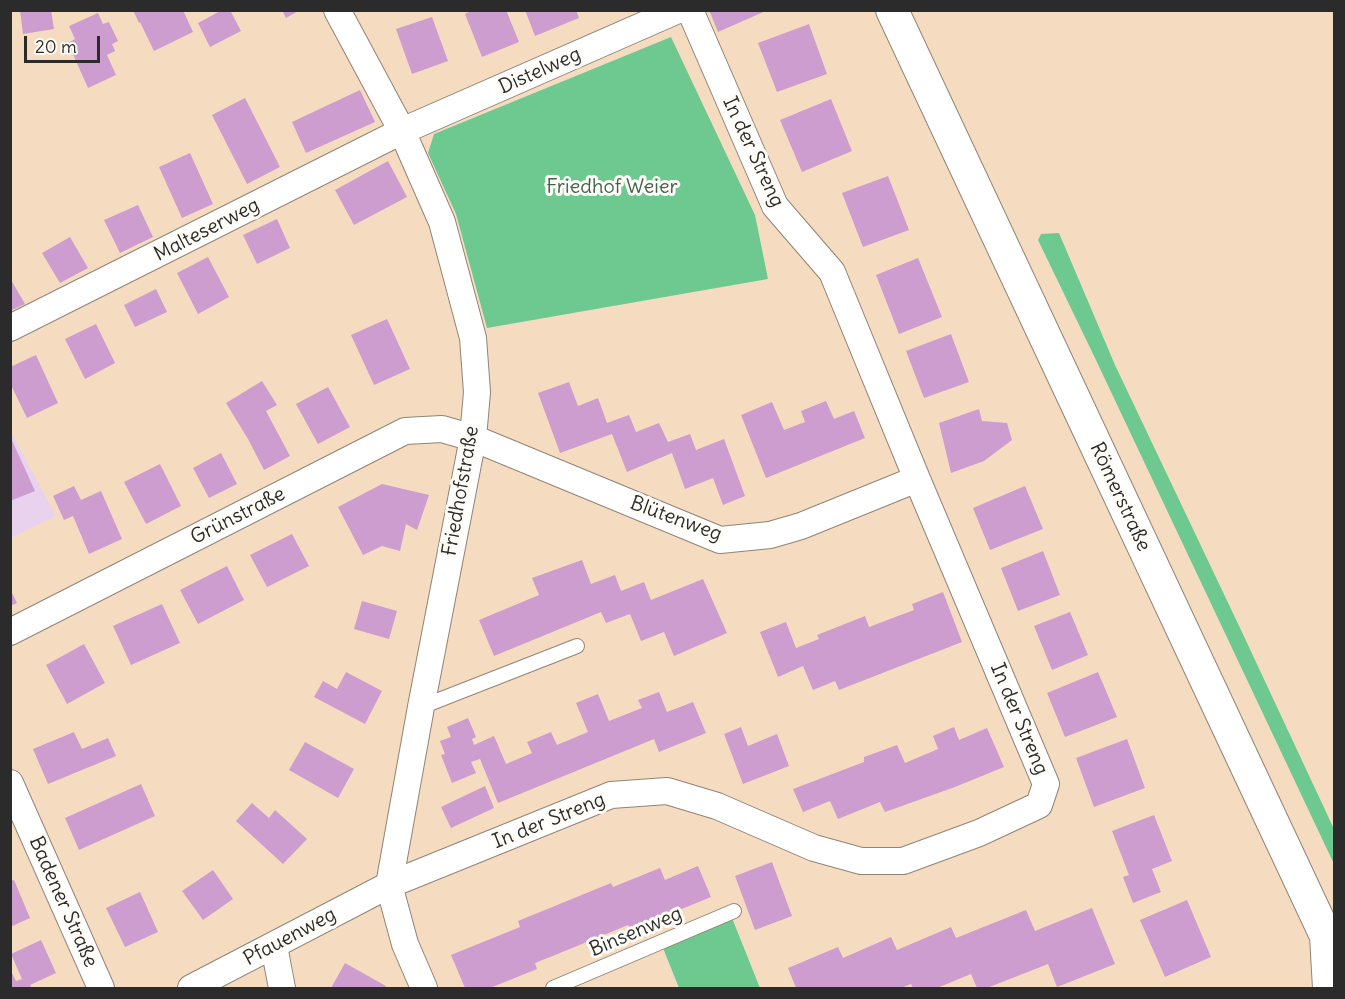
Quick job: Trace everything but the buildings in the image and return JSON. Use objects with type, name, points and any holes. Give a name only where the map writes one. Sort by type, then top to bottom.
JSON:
[{"type":"street","name":"Friedhofstraße","points":[[337,10],[402,131],[442,222],[473,338],[477,392],[472,438],[389,885],[405,944],[424,988]]},
{"type":"street","name":"Distelweg","points":[[402,131],[678,10]]},
{"type":"street","name":"In der Streng","points":[[389,885],[611,795],[667,791],[717,806],[814,848],[861,861],[903,861],[979,833],[1039,805],[1046,784],[832,272],[775,206],[690,10]]},
{"type":"street","name":"Römerstraße","points":[[892,10],[1326,936],[1329,988]]},
{"type":"street","name":"Malteserweg","points":[[10,328],[402,131]]},
{"type":"street","name":"Grünstraße","points":[[10,632],[405,431],[442,429],[472,438]]},
{"type":"street","name":"Blütenweg","points":[[472,438],[720,540],[770,535],[801,526],[917,478]]},
{"type":"street","name":"Badener Straße","points":[[10,783],[101,988]]},
{"type":"street","name":"Pfauenweg","points":[[191,988],[389,885]]},
{"type":"street","points":[[274,946],[282,988]]},
{"type":"lane","points":[[421,707],[577,646]]},
{"type":"lane","name":"Binsenweg","points":[[553,988],[734,911]]},
{"type":"shaded area","points":[[10,430],[56,516],[11,538],[10,538]]},
{"type":"green space","name":"Friedhof Weier","points":[[671,37],[755,215],[768,279],[487,328],[456,214],[428,153],[434,134]]},
{"type":"green space","points":[[1059,233],[1115,365],[1334,829],[1334,864],[1038,240],[1041,234]]},
{"type":"green space","points":[[732,918],[760,988],[679,988],[663,948]]}]
